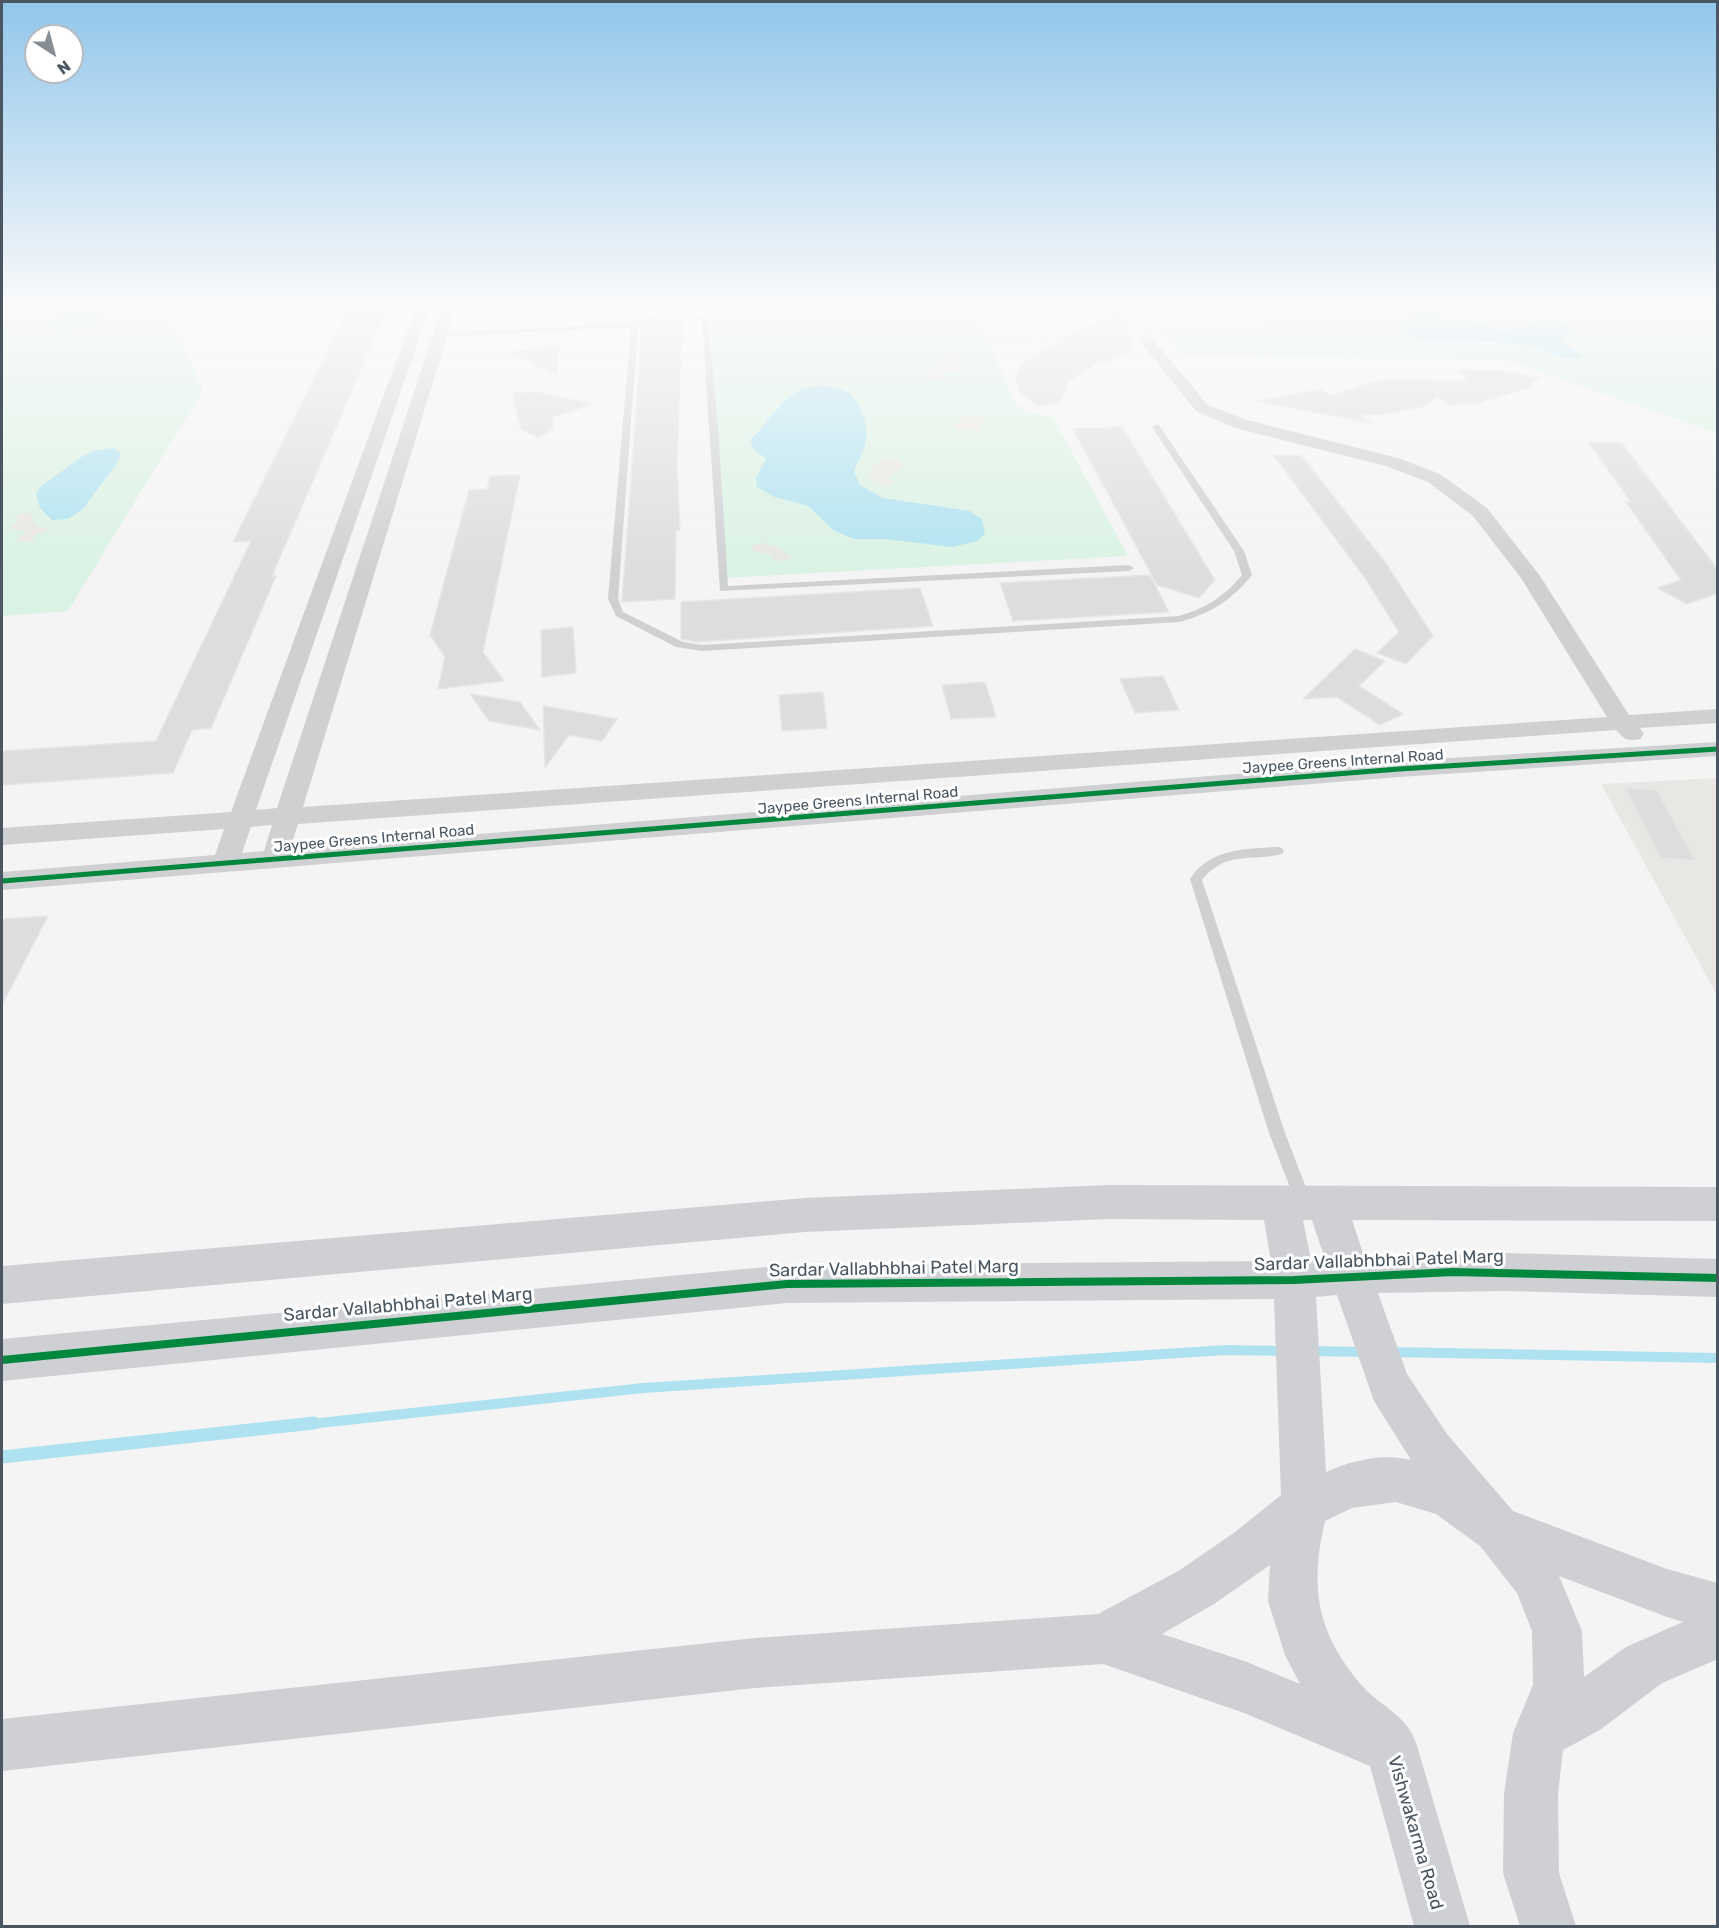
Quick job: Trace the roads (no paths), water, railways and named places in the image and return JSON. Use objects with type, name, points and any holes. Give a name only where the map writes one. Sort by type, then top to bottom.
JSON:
[{"type":"street","points":[[225,863],[391,397]]},
{"type":"street","points":[[274,859],[421,397]]},
{"type":"street","points":[[1193,397],[1202,408],[1241,424],[1416,470],[1434,478],[1480,512],[1530,576],[1622,723],[1650,753]]},
{"type":"street","name":"Jaypee Greens Internal Road","points":[[2,836],[1718,716]]},
{"type":"street","name":"Jaypee Greens Internal Road","points":[[2,881],[1387,770],[1718,749]]},
{"type":"street","points":[[2,1285],[805,1215],[1109,1202],[1718,1204]]},
{"type":"street","points":[[1303,1203],[1350,1274],[1389,1386],[1431,1450],[1534,1576],[1557,1631],[1559,1686],[1539,1733],[1531,1794],[1531,1873],[1548,1926]]},
{"type":"street","name":"Vishwakarma Road","points":[[1303,1203],[1294,1280],[1305,1506],[1294,1551],[1293,1601],[1310,1655],[1346,1706],[1392,1749],[1442,1926]]},
{"type":"street","name":"Sardar Vallabhbhai Patel Marg","points":[[2,1360],[787,1284],[1294,1280],[1350,1274],[1497,1271],[1718,1278]]},
{"type":"street","points":[[1103,1639],[1197,1587],[1252,1548],[1305,1506],[1349,1485],[1396,1479],[1448,1494],[1497,1529],[1667,1593],[1718,1608]]},
{"type":"street","points":[[1539,1733],[1560,1726],[1598,1701],[1644,1665],[1718,1634]]},
{"type":"street","points":[[2,1745],[755,1663],[1103,1639],[1247,1688],[1392,1749]]},
{"type":"lane","points":[[629,397],[613,600],[619,614],[680,645],[714,647],[1179,619],[1212,608],[1236,589],[1247,575],[1239,551],[1156,427]]},
{"type":"lane","points":[[711,397],[723,589],[1130,568]]},
{"type":"lane","points":[[1278,851],[1227,856],[1214,860],[1203,868],[1196,879],[1277,1133],[1303,1203]]},
{"type":"water","points":[[790,397],[854,397],[866,425],[863,452],[854,471],[860,485],[883,498],[970,511],[982,519],[985,534],[977,541],[952,547],[885,539],[854,539],[833,530],[808,506],[774,497],[757,487],[756,478],[766,458],[754,450],[750,440]]},
{"type":"water","points":[[114,448],[121,453],[118,462],[83,509],[68,519],[52,520],[40,508],[36,494],[40,487],[81,457],[94,451]]},
{"type":"waterway","points":[[301,1425],[643,1388],[1225,1350],[1285,1351]]},
{"type":"waterway","points":[[1310,1351],[1366,1352]]},
{"type":"waterway","points":[[1388,1352],[1718,1358]]},
{"type":"waterway","points":[[2,1457],[314,1423]]}]
